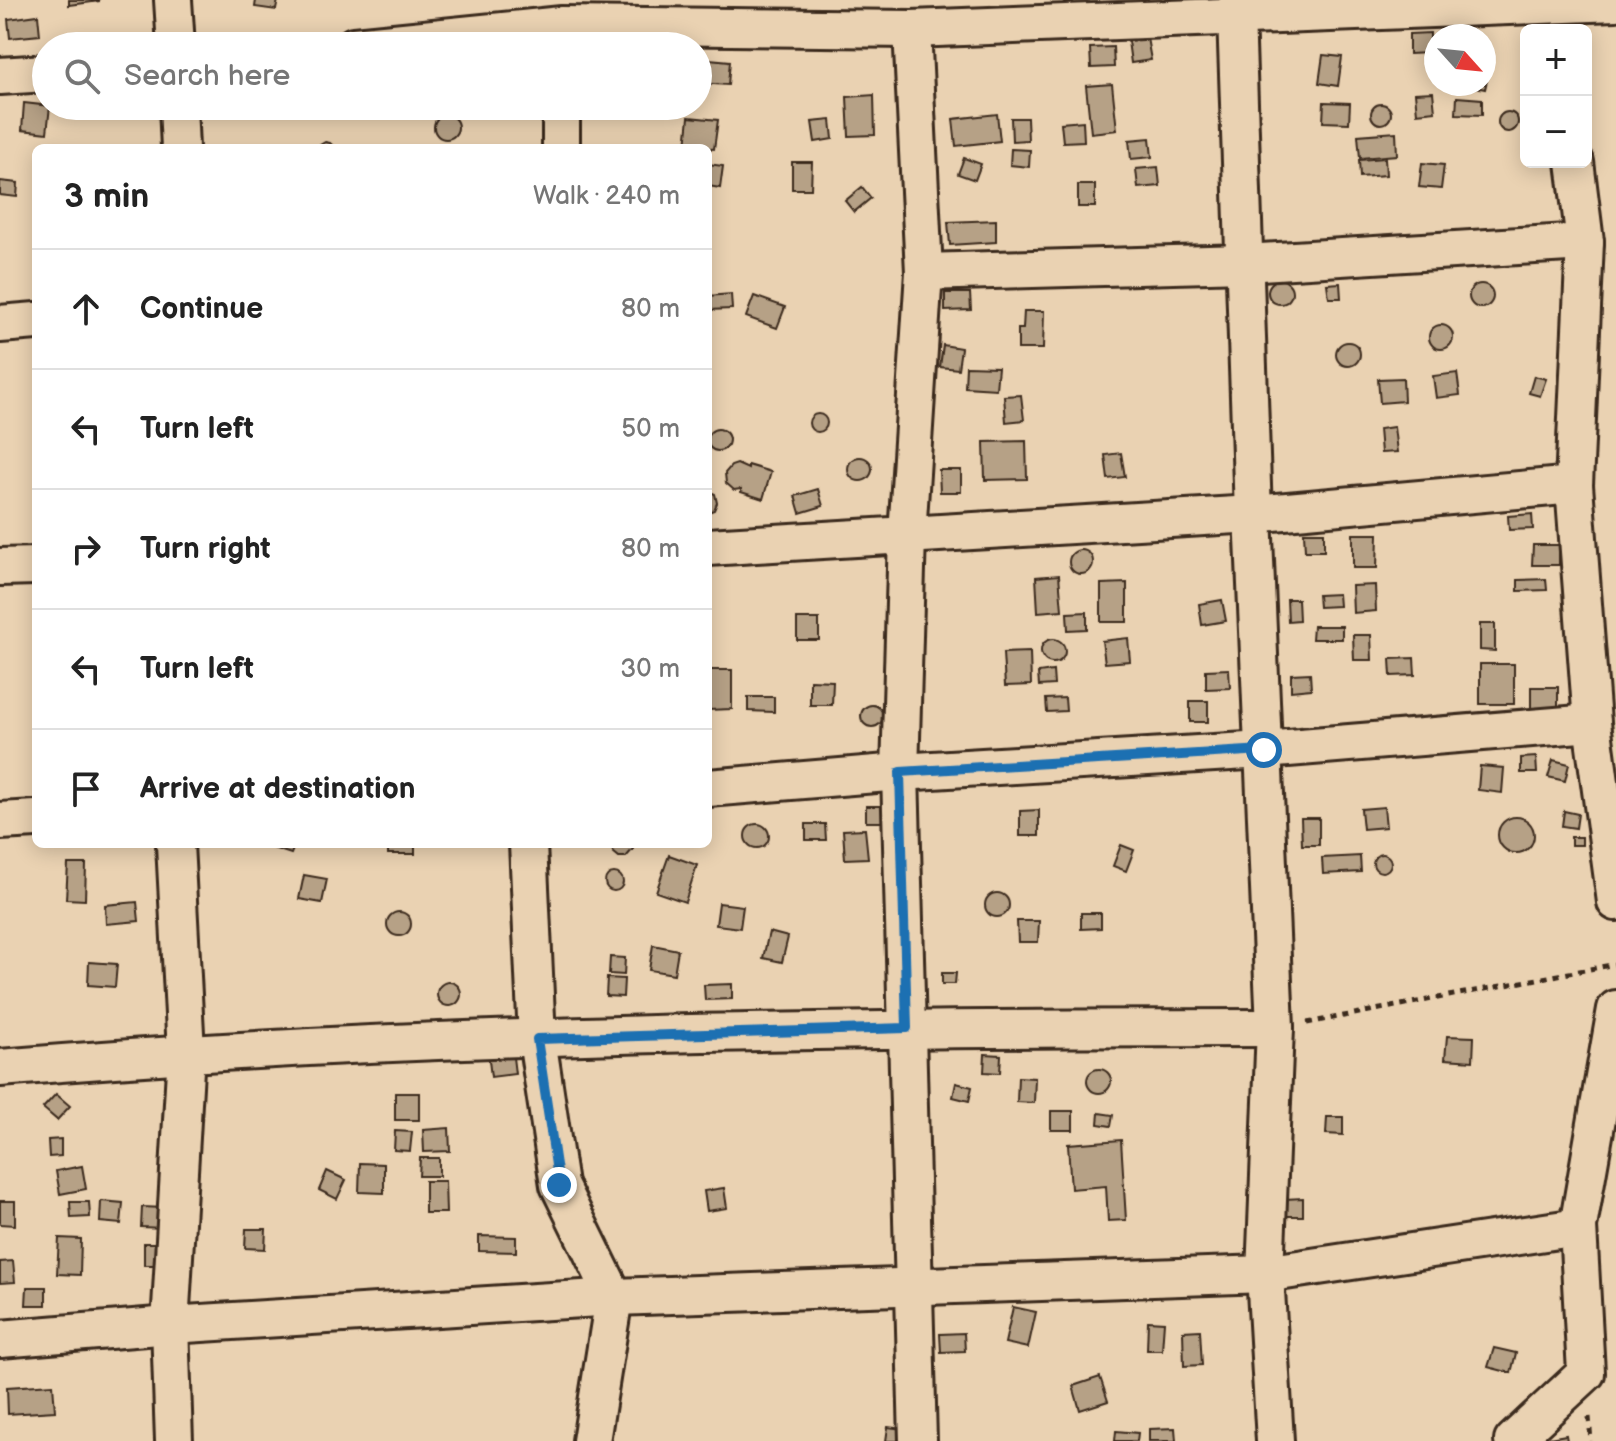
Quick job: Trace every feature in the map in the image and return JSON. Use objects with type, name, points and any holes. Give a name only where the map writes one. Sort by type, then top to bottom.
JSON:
[{"type":"street","points":[[173,0],[175,32]]},
{"type":"street","points":[[486,32],[561,24],[912,29],[1236,15],[1556,12],[1616,2]]},
{"type":"street","points":[[1236,15],[1275,1028],[1265,1274],[1275,1441]]},
{"type":"street","points":[[912,29],[924,272],[907,535],[900,772],[918,1441]]},
{"type":"street","points":[[0,76],[32,74]]},
{"type":"street","points":[[179,120],[180,144]]},
{"type":"street","points":[[561,120],[561,144]]},
{"type":"street","points":[[1576,168],[1585,242],[1574,485],[1592,723],[1616,902]]},
{"type":"street","points":[[924,272],[1244,263],[1585,242]]},
{"type":"street","points":[[0,324],[32,321]]},
{"type":"street","points":[[712,547],[1253,514],[1574,485]]},
{"type":"street","points":[[0,567],[32,566]]},
{"type":"street","points":[[712,788],[900,772],[1264,750],[1592,723]]},
{"type":"street","points":[[0,821],[32,819]]},
{"type":"street","points":[[174,1441],[170,1325],[186,1052],[175,848]]},
{"type":"street","points":[[528,848],[537,1039],[559,1185],[614,1297],[591,1441]]},
{"type":"street","points":[[1513,1441],[1586,1373],[1578,1227],[1616,1009]]},
{"type":"street","points":[[0,1068],[186,1052],[537,1039],[907,1028],[1275,1028]]},
{"type":"street","points":[[0,1339],[614,1297],[1265,1274],[1578,1227]]},
{"type":"path","points":[[1275,1028],[1616,964]]},
{"type":"building","points":[[69,0],[99,0],[99,1],[69,5]]},
{"type":"building","points":[[256,0],[278,0],[276,10],[255,7]]},
{"type":"building","points":[[38,15],[40,32],[10,38],[8,19]]},
{"type":"building","points":[[1424,33],[1424,53],[1409,54],[1409,34]]},
{"type":"building","points":[[1147,38],[1151,60],[1131,63],[1128,41]]},
{"type":"building","points":[[1113,47],[1114,67],[1091,68],[1090,48]]},
{"type":"building","points":[[1323,55],[1342,57],[1338,86],[1319,83]]},
{"type":"building","points":[[712,59],[730,61],[728,85],[712,84]]},
{"type":"building","points":[[1112,84],[1117,130],[1091,133],[1086,86]]},
{"type":"building","points":[[1415,93],[1433,96],[1435,111],[1417,113]]},
{"type":"building","points":[[874,95],[875,135],[849,136],[847,97]]},
{"type":"building","points":[[1457,97],[1482,99],[1482,115],[1456,114]]},
{"type":"building","points":[[1324,102],[1350,103],[1349,123],[1323,122]]},
{"type":"building","points":[[24,103],[32,104],[32,120],[48,120],[47,133],[22,130]]},
{"type":"building","points":[[1381,104],[1388,107],[1391,114],[1388,121],[1381,124],[1374,121],[1371,114],[1374,107]]},
{"type":"building","points":[[1508,112],[1515,115],[1518,122],[1515,129],[1508,132],[1501,129],[1498,122],[1501,115]]},
{"type":"building","points":[[997,114],[1000,141],[956,146],[953,119]]},
{"type":"building","points":[[1011,118],[1027,118],[1028,140],[1012,141]]},
{"type":"building","points":[[437,120],[457,122],[457,132],[451,138],[441,138],[435,132]]},
{"type":"building","points":[[689,120],[718,120],[714,149],[712,144],[686,144]]},
{"type":"building","points":[[831,120],[833,139],[815,142],[812,122]]},
{"type":"building","points":[[1083,121],[1084,141],[1063,142],[1061,123]]},
{"type":"building","points":[[1396,132],[1397,155],[1360,158],[1358,135]]},
{"type":"building","points":[[1150,138],[1152,157],[1131,159],[1129,140]]},
{"type":"building","points":[[1011,149],[1030,150],[1029,167],[1010,165]]},
{"type":"building","points":[[964,158],[981,164],[975,180],[958,174]]},
{"type":"building","points":[[1385,158],[1386,175],[1360,177],[1359,160]]},
{"type":"building","points":[[792,162],[812,162],[811,189],[792,189]]},
{"type":"building","points":[[1422,163],[1444,165],[1441,189],[1419,187]]},
{"type":"building","points":[[712,165],[723,166],[720,188],[712,187]]},
{"type":"building","points":[[1158,167],[1160,186],[1138,188],[1136,169]]},
{"type":"building","points":[[0,181],[18,183],[17,197],[0,195]]},
{"type":"building","points":[[1078,185],[1095,185],[1095,207],[1078,207]]},
{"type":"building","points":[[862,187],[871,198],[854,212],[845,201]]},
{"type":"building","points":[[996,220],[996,242],[950,245],[948,222]]},
{"type":"building","points":[[1280,280],[1291,287],[1292,292],[1285,303],[1280,304],[1269,297],[1268,292],[1275,281]]},
{"type":"building","points":[[1340,283],[1341,298],[1329,298],[1327,284]]},
{"type":"building","points":[[1481,284],[1492,291],[1493,296],[1486,307],[1481,308],[1470,301],[1469,296],[1476,285]]},
{"type":"building","points":[[945,293],[970,293],[971,310],[945,311]]},
{"type":"building","points":[[731,294],[732,309],[712,310],[712,296]]},
{"type":"building","points":[[754,296],[785,307],[777,328],[746,317]]},
{"type":"building","points":[[1024,311],[1044,311],[1043,349],[1018,349],[1018,329],[1023,329]]},
{"type":"building","points":[[1441,325],[1452,332],[1453,337],[1446,348],[1441,349],[1430,342],[1429,337],[1436,326]]},
{"type":"building","points":[[1348,342],[1359,349],[1360,354],[1353,365],[1348,366],[1337,359],[1336,354],[1343,343]]},
{"type":"building","points":[[943,345],[961,348],[958,369],[940,367]]},
{"type":"building","points":[[966,366],[998,367],[996,389],[965,387]]},
{"type":"building","points":[[1457,373],[1460,395],[1436,398],[1433,376]]},
{"type":"building","points":[[1534,376],[1546,379],[1540,396],[1529,393]]},
{"type":"building","points":[[1403,378],[1404,401],[1380,403],[1378,379]]},
{"type":"building","points":[[1021,395],[1024,420],[1006,422],[1004,396]]},
{"type":"building","points":[[818,414],[827,423],[818,432],[809,423]]},
{"type":"building","points":[[1394,427],[1397,452],[1381,453],[1379,429]]},
{"type":"building","points":[[722,430],[728,436],[726,448],[718,451],[712,449],[712,431]]},
{"type":"building","points":[[1026,441],[1027,479],[985,480],[984,442]]},
{"type":"building","points":[[1121,453],[1125,477],[1108,479],[1105,455]]},
{"type":"building","points":[[860,457],[869,460],[872,469],[869,478],[860,481],[851,478],[848,469],[851,460]]},
{"type":"building","points":[[737,464],[771,472],[763,499],[741,492],[741,489],[734,490],[726,483],[725,473]]},
{"type":"building","points":[[939,470],[961,470],[961,492],[940,492]]},
{"type":"building","points":[[818,489],[823,506],[800,513],[795,496]]},
{"type":"building","points":[[712,493],[717,503],[712,511]]},
{"type":"building","points":[[1532,514],[1533,529],[1509,530],[1508,516]]},
{"type":"building","points":[[1304,532],[1324,532],[1324,551],[1305,551]]},
{"type":"building","points":[[1353,534],[1378,534],[1377,568],[1353,568]]},
{"type":"building","points":[[1533,545],[1559,545],[1559,565],[1532,565]]},
{"type":"building","points":[[1081,550],[1092,557],[1093,562],[1086,573],[1081,574],[1070,567],[1069,562],[1076,551]]},
{"type":"building","points":[[1059,575],[1062,610],[1038,612],[1036,577]]},
{"type":"building","points":[[1546,579],[1547,590],[1518,591],[1518,580]]},
{"type":"building","points":[[1127,583],[1127,622],[1101,622],[1101,584]]},
{"type":"building","points":[[1375,585],[1376,611],[1353,613],[1352,586]]},
{"type":"building","points":[[1338,594],[1339,606],[1319,607],[1318,595]]},
{"type":"building","points":[[1287,599],[1298,599],[1299,620],[1288,621]]},
{"type":"building","points":[[1222,600],[1226,621],[1202,625],[1199,604]]},
{"type":"building","points":[[1087,612],[1087,629],[1068,630],[1067,613]]},
{"type":"building","points":[[797,619],[819,619],[819,640],[797,640]]},
{"type":"building","points":[[1480,624],[1495,624],[1495,651],[1480,650]]},
{"type":"building","points":[[1313,626],[1342,626],[1342,639],[1312,639]]},
{"type":"building","points":[[1353,635],[1371,635],[1372,660],[1354,660]]},
{"type":"building","points":[[1128,638],[1130,661],[1105,663],[1102,641]]},
{"type":"building","points":[[1053,639],[1064,646],[1065,651],[1058,662],[1053,663],[1042,656],[1041,651],[1048,640]]},
{"type":"building","points":[[1030,652],[1031,685],[1005,686],[1003,653]]},
{"type":"building","points":[[1414,658],[1415,675],[1391,676],[1390,659]]},
{"type":"building","points":[[1480,664],[1514,664],[1514,704],[1480,704]]},
{"type":"building","points":[[1229,669],[1230,688],[1206,689],[1206,670]]},
{"type":"building","points":[[712,670],[732,670],[732,709],[712,710]]},
{"type":"building","points":[[1053,671],[1054,685],[1039,686],[1038,673]]},
{"type":"building","points":[[1310,673],[1311,689],[1291,691],[1291,674]]},
{"type":"building","points":[[810,680],[833,681],[832,705],[810,705]]},
{"type":"building","points":[[1531,687],[1558,687],[1558,708],[1531,708]]},
{"type":"building","points":[[748,697],[774,697],[774,712],[748,711]]},
{"type":"building","points":[[1065,698],[1066,711],[1047,712],[1046,699]]},
{"type":"building","points":[[1190,701],[1208,701],[1208,722],[1190,722]]},
{"type":"building","points":[[868,705],[876,705],[883,716],[876,727],[868,727],[861,720],[861,712]]},
{"type":"building","points":[[1536,757],[1537,773],[1521,773],[1521,758]]},
{"type":"building","points":[[1553,760],[1569,764],[1565,781],[1548,777]]},
{"type":"building","points":[[1480,766],[1504,768],[1502,793],[1478,790]]},
{"type":"building","points":[[866,806],[888,806],[888,822],[866,822]]},
{"type":"building","points":[[1384,807],[1386,827],[1363,829],[1361,809]]},
{"type":"building","points":[[1039,810],[1039,836],[1020,836],[1020,811]]},
{"type":"building","points":[[1564,811],[1578,814],[1576,828],[1562,826]]},
{"type":"building","points":[[1516,817],[1529,822],[1534,835],[1529,848],[1516,853],[1503,848],[1498,835],[1503,822]]},
{"type":"building","points":[[1301,818],[1319,818],[1319,845],[1302,845]]},
{"type":"building","points":[[757,824],[768,831],[769,836],[762,847],[757,848],[746,841],[745,836],[752,825]]},
{"type":"building","points":[[806,824],[825,824],[826,840],[806,840]]},
{"type":"building","points":[[865,829],[868,858],[845,859],[843,830]]},
{"type":"building","points":[[1571,837],[1582,837],[1582,845],[1571,845]]},
{"type":"building","points":[[1121,845],[1134,850],[1126,871],[1113,866]]},
{"type":"building","points":[[273,848],[293,848],[291,854]]},
{"type":"building","points":[[388,848],[415,848],[415,854],[388,854]]},
{"type":"building","points":[[612,848],[633,848],[626,857],[619,857]]},
{"type":"building","points":[[1378,854],[1386,854],[1391,863],[1389,870],[1378,872],[1373,867],[1373,859]]},
{"type":"building","points":[[669,855],[697,865],[685,902],[656,892]]},
{"type":"building","points":[[1360,856],[1361,872],[1323,874],[1322,858]]},
{"type":"building","points":[[68,864],[86,864],[85,900],[66,899]]},
{"type":"building","points":[[614,873],[623,882],[614,891],[605,882]]},
{"type":"building","points":[[304,875],[327,879],[322,903],[299,899]]},
{"type":"building","points":[[997,893],[1008,900],[1009,905],[1002,916],[997,917],[986,910],[985,905],[992,894]]},
{"type":"building","points":[[137,902],[139,921],[106,924],[105,905]]},
{"type":"building","points":[[719,903],[743,906],[740,928],[716,925]]},
{"type":"building","points":[[399,912],[410,919],[411,924],[404,935],[399,936],[388,929],[387,924],[394,913]]},
{"type":"building","points":[[1081,913],[1101,913],[1101,928],[1081,929]]},
{"type":"building","points":[[1017,921],[1039,921],[1038,942],[1018,942]]},
{"type":"building","points":[[769,932],[788,937],[782,962],[763,958]]},
{"type":"building","points":[[653,945],[678,950],[674,974],[649,970]]},
{"type":"building","points":[[610,957],[625,958],[624,975],[609,974]]},
{"type":"building","points":[[89,962],[117,964],[115,987],[88,985]]},
{"type":"building","points":[[942,973],[956,973],[955,984],[942,984]]},
{"type":"building","points":[[607,978],[624,979],[623,997],[606,996]]},
{"type":"building","points":[[449,982],[460,989],[461,994],[454,1005],[449,1006],[438,999],[437,994],[444,983]]},
{"type":"building","points":[[732,984],[732,999],[705,1000],[704,985]]},
{"type":"building","points":[[1447,1036],[1474,1037],[1473,1061],[1445,1059]]},
{"type":"building","points":[[512,1049],[515,1074],[491,1077],[488,1052]]},
{"type":"building","points":[[985,1054],[1001,1055],[1000,1073],[984,1072]]},
{"type":"building","points":[[1099,1069],[1110,1076],[1111,1081],[1104,1092],[1099,1093],[1088,1086],[1087,1081],[1094,1070]]},
{"type":"building","points":[[1018,1077],[1035,1078],[1034,1103],[1017,1102]]},
{"type":"building","points":[[956,1083],[972,1087],[969,1101],[953,1097]]},
{"type":"building","points":[[395,1093],[419,1093],[419,1120],[395,1120]]},
{"type":"building","points":[[56,1094],[70,1106],[57,1120],[43,1108]]},
{"type":"building","points":[[1051,1111],[1073,1111],[1073,1130],[1051,1130]]},
{"type":"building","points":[[1099,1113],[1113,1115],[1111,1126],[1098,1124]]},
{"type":"building","points":[[1327,1117],[1343,1117],[1343,1135],[1326,1134]]},
{"type":"building","points":[[449,1128],[450,1151],[424,1152],[423,1130]]},
{"type":"building","points":[[395,1131],[412,1132],[410,1151],[394,1150]]},
{"type":"building","points":[[61,1139],[61,1156],[49,1157],[48,1140]]},
{"type":"building","points":[[1121,1140],[1126,1220],[1108,1221],[1106,1186],[1071,1189],[1068,1144]]},
{"type":"building","points":[[420,1158],[439,1158],[439,1176],[419,1176]]},
{"type":"building","points":[[360,1163],[384,1164],[384,1193],[359,1192]]},
{"type":"building","points":[[82,1166],[86,1189],[60,1194],[56,1171]]},
{"type":"building","points":[[327,1171],[346,1180],[337,1199],[319,1190]]},
{"type":"building","points":[[425,1181],[445,1181],[446,1213],[425,1213]]},
{"type":"building","points":[[724,1188],[727,1208],[707,1211],[704,1191]]},
{"type":"building","points":[[1303,1198],[1303,1216],[1285,1216],[1285,1199]]},
{"type":"building","points":[[0,1201],[15,1201],[15,1225],[0,1224]]},
{"type":"building","points":[[101,1201],[123,1203],[121,1224],[100,1222]]},
{"type":"building","points":[[70,1202],[89,1202],[90,1217],[71,1218]]},
{"type":"building","points":[[142,1207],[164,1208],[163,1228],[141,1227]]},
{"type":"building","points":[[246,1229],[266,1229],[265,1249],[245,1248]]},
{"type":"building","points":[[479,1236],[516,1237],[516,1252],[479,1251]]},
{"type":"building","points":[[59,1238],[81,1239],[80,1275],[57,1274]]},
{"type":"building","points":[[144,1243],[167,1243],[166,1265],[144,1265]]},
{"type":"building","points":[[13,1261],[15,1282],[0,1283],[0,1262]]},
{"type":"building","points":[[27,1287],[46,1287],[46,1305],[26,1305]]},
{"type":"building","points":[[1013,1307],[1036,1312],[1028,1348],[1005,1343]]},
{"type":"building","points":[[1148,1321],[1164,1322],[1162,1350],[1147,1350]]},
{"type":"building","points":[[1200,1330],[1202,1365],[1184,1366],[1183,1331]]},
{"type":"building","points":[[964,1333],[965,1351],[941,1352],[940,1334]]},
{"type":"building","points":[[1494,1348],[1516,1353],[1511,1373],[1488,1367]]},
{"type":"building","points":[[1100,1377],[1108,1401],[1080,1410],[1073,1386]]},
{"type":"building","points":[[53,1384],[55,1411],[8,1414],[7,1387]]},
{"type":"building","points":[[888,1427],[911,1430],[909,1441],[886,1441]]},
{"type":"building","points":[[1175,1428],[1176,1441],[1149,1441],[1149,1429]]},
{"type":"building","points":[[1116,1431],[1138,1433],[1137,1441],[1115,1441]]},
{"type":"building","points":[[1566,1435],[1567,1441],[1544,1439]]},
{"type":"route","points":[[559,1185],[537,1039],[907,1028],[900,772],[1264,750]]}]
